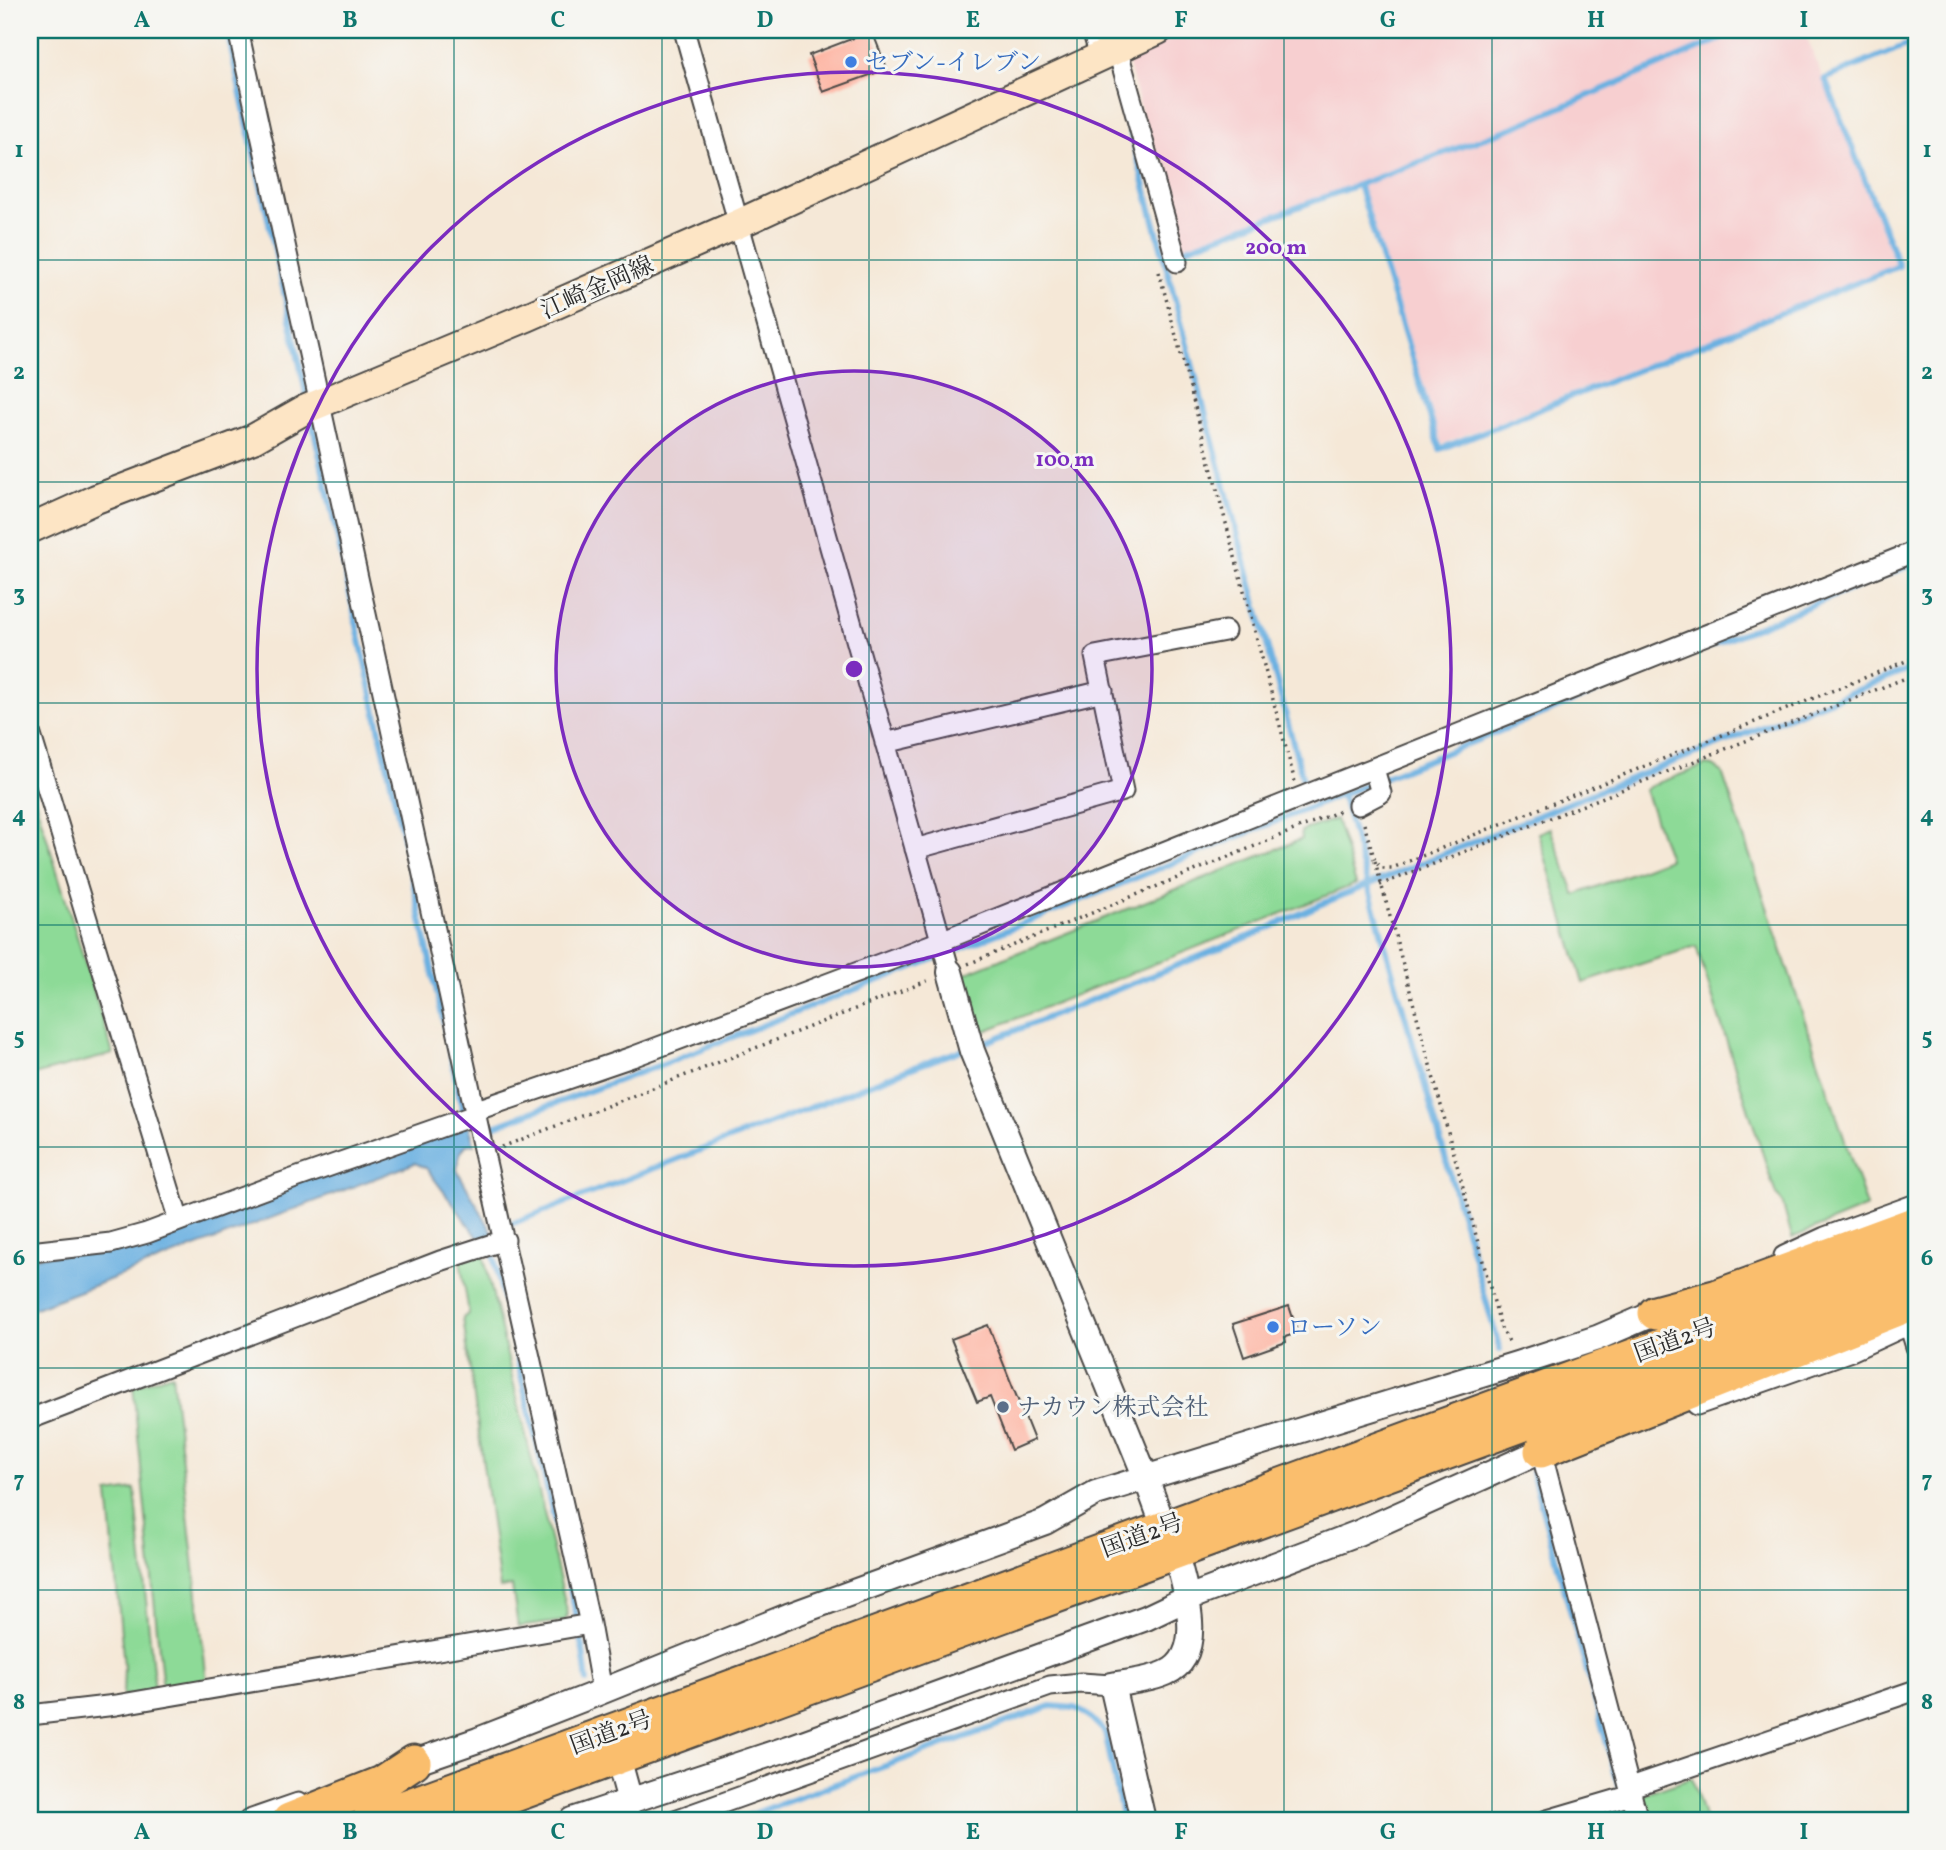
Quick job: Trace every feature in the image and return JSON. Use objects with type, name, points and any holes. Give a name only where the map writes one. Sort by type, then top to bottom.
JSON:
[{"type":"highway","points":[[1656,1313],[1715,1297],[1916,1223]]},
{"type":"highway","name":"国道2号","points":[[369,1820],[1916,1252]]},
{"type":"highway","name":"国道2号","points":[[447,1820],[1916,1280]]},
{"type":"highway","points":[[1542,1451],[1914,1316]]},
{"type":"highway","points":[[289,1820],[382,1783],[414,1762]]},
{"type":"main road","name":"江崎金岡線","points":[[30,529],[108,494],[253,439],[313,407],[738,224],[1103,45],[1158,30]]},
{"type":"street","points":[[238,30],[313,407],[474,1125],[495,1243],[582,1625],[605,1701]]},
{"type":"street","points":[[684,30],[972,1051],[1158,1511]]},
{"type":"street","points":[[1103,45],[1177,262]]},
{"type":"street","points":[[30,1252],[111,1243],[474,1125],[632,1057],[941,942],[1304,794],[1377,777],[1916,551]]},
{"type":"street","points":[[915,849],[1123,790],[1095,656],[1225,631]]},
{"type":"street","points":[[885,743],[1102,691]]},
{"type":"street","points":[[30,732],[179,1221]]},
{"type":"street","points":[[1350,808],[1381,793],[1377,777]]},
{"type":"street","points":[[249,1820],[478,1740],[605,1701],[788,1616],[1045,1522],[1096,1493],[1597,1338],[1825,1237],[1916,1204]]},
{"type":"street","points":[[30,1419],[440,1261],[495,1243]]},
{"type":"street","points":[[1914,1316],[1916,1347]]},
{"type":"street","points":[[606,1820],[802,1744],[1146,1618],[1188,1598],[1358,1533],[1542,1451],[1627,1795],[1638,1820]]},
{"type":"street","points":[[675,1820],[1050,1686],[1081,1683],[1112,1685],[1168,1673],[1183,1657],[1189,1641],[1191,1617],[1180,1569]]},
{"type":"street","points":[[30,1715],[116,1705],[582,1625]]},
{"type":"street","points":[[1112,1685],[1143,1820]]},
{"type":"street","points":[[1547,1820],[1627,1795],[1916,1690]]},
{"type":"street","points":[[622,1772],[626,1811]]},
{"type":"street","points":[[572,1820],[626,1811]]},
{"type":"path","points":[[1157,264],[1304,794]]},
{"type":"path","points":[[1375,861],[1382,868],[1392,868],[1916,657]]},
{"type":"path","points":[[1379,882],[1916,674]]},
{"type":"path","points":[[474,1125],[949,970],[1308,821],[1350,808],[1375,861],[1501,1328],[1512,1347],[1517,1364]]},
{"type":"shaded area","points":[[1183,30],[1804,30],[1895,265],[1442,444],[1361,181],[1178,248],[1129,65],[1134,52]]},
{"type":"green space","points":[[1706,765],[1722,772],[1867,1207],[1792,1238],[1696,946],[1583,983],[1538,833],[1550,828],[1575,895],[1669,859],[1645,790]]},
{"type":"green space","points":[[30,783],[113,1054],[30,1076]]},
{"type":"green space","points":[[1336,819],[1356,884],[980,1033],[964,974],[1302,839],[1301,831]]},
{"type":"green space","points":[[483,1253],[568,1615],[564,1621],[518,1627],[512,1586],[500,1588],[463,1318],[469,1313],[460,1260]]},
{"type":"green space","points":[[172,1374],[207,1682],[163,1690],[133,1386]]},
{"type":"green space","points":[[135,1489],[155,1691],[123,1696],[124,1666],[108,1493]]},
{"type":"green space","points":[[1692,1778],[1705,1820],[1642,1820],[1636,1797]]},
{"type":"water","points":[[468,1122],[474,1144],[466,1145],[460,1154],[457,1170],[494,1235],[480,1240],[426,1168],[415,1163],[30,1310],[30,1257],[76,1253]]},
{"type":"building","points":[[872,31],[887,69],[823,92],[809,55]]},
{"type":"building","points":[[1289,1306],[1298,1333],[1285,1337],[1286,1342],[1244,1357],[1233,1324]]},
{"type":"building","points":[[988,1325],[1034,1440],[1011,1450],[990,1397],[977,1402],[951,1339]]},
{"type":"waterway","points":[[227,30],[308,402]]},
{"type":"waterway","points":[[1179,251],[1517,126],[1742,30]]},
{"type":"waterway","points":[[1359,185],[1440,449],[1899,266],[1825,79],[1916,41]]},
{"type":"waterway","points":[[1116,78],[1306,791]]},
{"type":"waterway","points":[[311,416],[464,1116]]},
{"type":"waterway","points":[[483,1130],[655,1067],[957,950],[1916,563]]},
{"type":"waterway","points":[[984,1043],[1258,933],[1319,905],[1581,798],[1916,667]]},
{"type":"waterway","points":[[1342,794],[1500,1350]]},
{"type":"waterway","points":[[511,1224],[962,1050]]},
{"type":"waterway","points":[[492,1249],[581,1636],[587,1681]]},
{"type":"waterway","points":[[1532,1472],[1628,1820]]},
{"type":"waterway","points":[[736,1820],[1051,1706],[1075,1708],[1089,1716],[1105,1732],[1123,1820]]},
{"type":"place","name":"セブン-イレブン","points":[[851,62]]},
{"type":"place","name":"ローソン","points":[[1273,1327]]},
{"type":"place","name":"ナカウン株式会社","points":[[1003,1407]]}]
